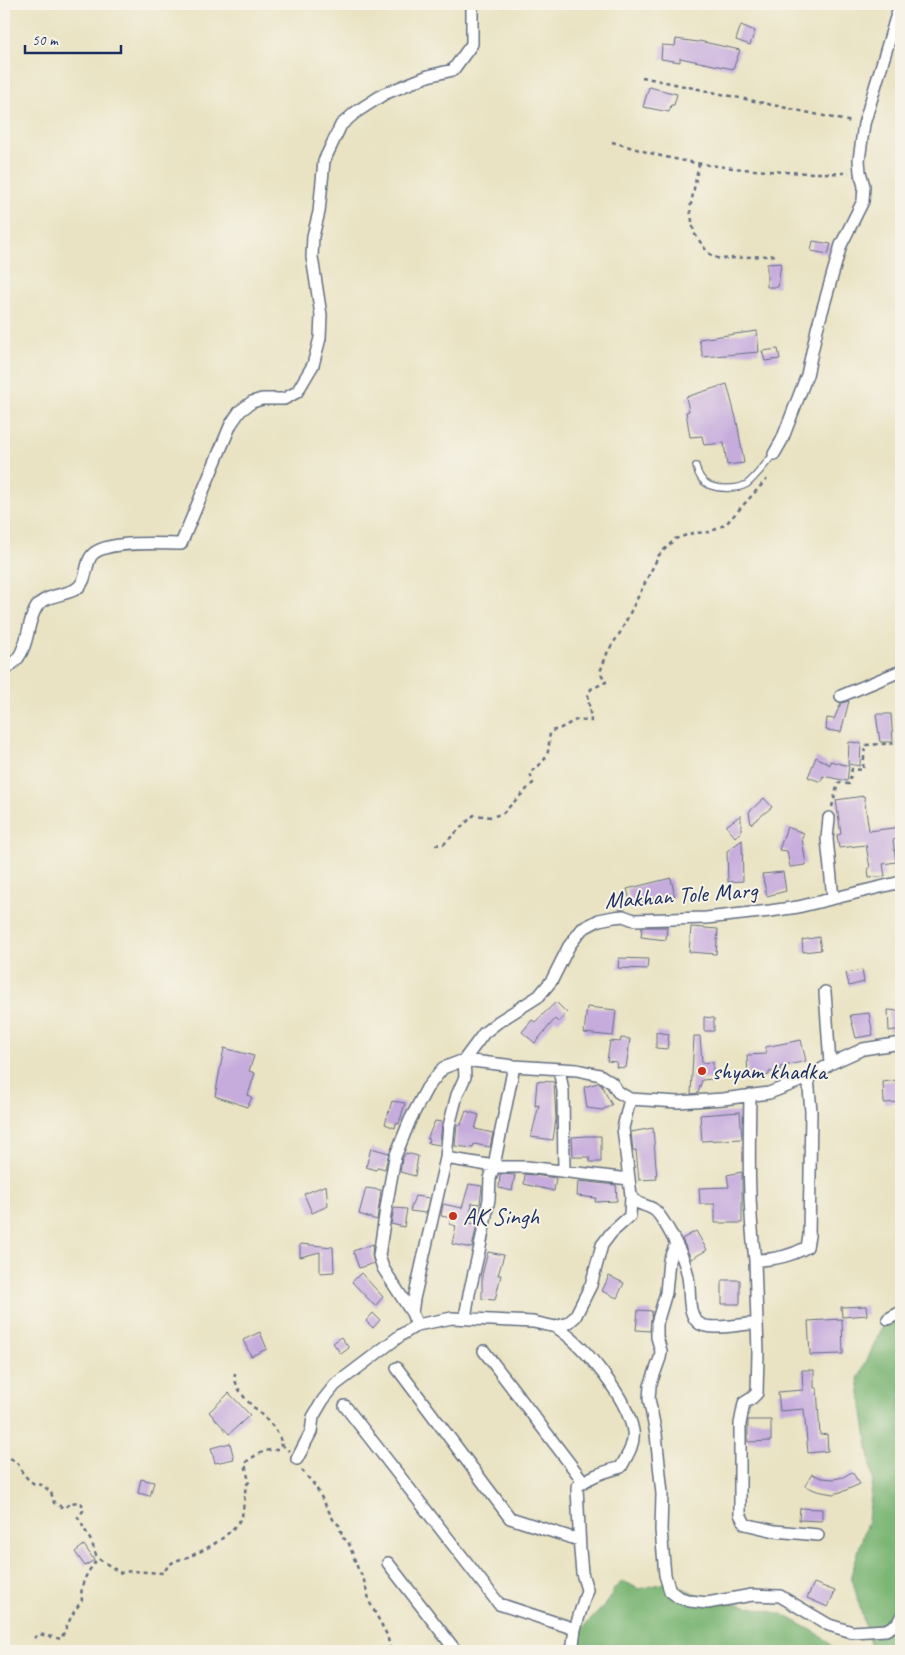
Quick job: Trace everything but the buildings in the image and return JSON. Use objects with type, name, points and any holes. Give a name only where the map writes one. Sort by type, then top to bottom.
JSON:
[{"type":"street","points":[[4,671],[18,658],[28,636],[30,620],[37,606],[46,599],[78,588],[84,580],[90,557],[96,552],[102,548],[122,545],[144,543],[181,544],[231,424],[240,410],[252,402],[284,398],[297,392],[312,365],[320,338],[321,315],[312,257],[313,236],[324,161],[341,125],[356,112],[384,94],[428,76],[453,70],[472,44],[472,4]]},
{"type":"street","points":[[774,454],[782,440],[807,374],[817,329],[841,245],[863,201],[864,186],[859,160],[864,124],[900,4]]},
{"type":"street","points":[[841,696],[901,671]]},
{"type":"street","points":[[829,818],[826,839],[833,898]]},
{"type":"street","name":"Makhan Tole Marg","points":[[417,1325],[412,1312],[383,1268],[379,1256],[391,1177],[400,1142],[427,1088],[443,1068],[464,1060],[484,1034],[498,1022],[539,996],[552,980],[569,946],[582,930],[599,920],[623,916],[634,920],[706,918],[798,906],[901,882]]},
{"type":"street","points":[[826,992],[830,1064]]},
{"type":"street","points":[[412,1312],[446,1158],[449,1126],[457,1095],[466,1077],[464,1060],[514,1066],[577,1070],[600,1075],[612,1083],[618,1092],[630,1099],[678,1102],[769,1093],[808,1078],[830,1064],[863,1049],[901,1043]]},
{"type":"street","points":[[465,1318],[468,1294],[488,1199],[490,1179],[514,1066]]},
{"type":"street","points":[[559,1069],[563,1091],[564,1170]]},
{"type":"street","points":[[755,1260],[774,1259],[807,1248],[809,1236],[811,1111],[808,1078]]},
{"type":"street","points":[[750,1095],[748,1176],[755,1260],[757,1392],[744,1403],[740,1424],[740,1514],[746,1524],[774,1531],[818,1535]]},
{"type":"street","points":[[556,1327],[568,1323],[575,1317],[591,1286],[602,1245],[611,1233],[630,1216],[631,1196],[623,1128],[630,1099]]},
{"type":"street","points":[[446,1158],[500,1167],[527,1166],[629,1179]]},
{"type":"street","points":[[631,1196],[636,1202],[654,1209],[660,1215],[676,1244],[688,1277],[692,1312],[698,1323],[708,1327],[757,1323]]},
{"type":"street","points":[[676,1244],[669,1260],[666,1293],[657,1323],[657,1337],[661,1351],[650,1386],[649,1399],[656,1434],[662,1494],[661,1530],[665,1575],[670,1590],[678,1597],[707,1603],[752,1595],[780,1596],[829,1624],[852,1632],[886,1630],[897,1624],[901,1617]]},
{"type":"street","points":[[888,1319],[901,1312]]},
{"type":"street","points":[[297,1459],[311,1432],[313,1417],[335,1385],[417,1325],[452,1318],[533,1322],[556,1327],[567,1334],[589,1356],[625,1404],[634,1432],[631,1450],[621,1467],[583,1481],[577,1487],[582,1573],[587,1590],[575,1629],[572,1651]]},
{"type":"street","points":[[484,1350],[583,1481]]},
{"type":"street","points":[[397,1368],[510,1518],[579,1540]]},
{"type":"street","points":[[345,1406],[499,1604],[575,1629]]},
{"type":"street","points":[[388,1563],[456,1651]]},
{"type":"lane","points":[[696,466],[701,480],[709,487],[719,489],[736,488],[747,484],[774,454]]},
{"type":"path","points":[[4,13],[9,4]]},
{"type":"path","points":[[642,77],[864,124]]},
{"type":"path","points":[[612,142],[670,158],[724,166],[818,174],[860,172]]},
{"type":"path","points":[[699,162],[690,209],[694,233],[708,253],[719,259],[778,255]]},
{"type":"path","points":[[435,845],[444,844],[474,815],[492,817],[503,812],[533,783],[530,773],[544,760],[548,751],[551,731],[576,720],[592,721],[588,696],[591,689],[606,682],[600,672],[608,652],[620,633],[659,555],[675,539],[693,533],[710,532],[726,524],[766,480],[774,454]]},
{"type":"path","points":[[829,818],[838,783],[849,784],[852,769],[863,770],[865,746],[901,743]]},
{"type":"path","points":[[4,1453],[18,1464],[22,1472],[34,1484],[42,1486],[51,1492],[54,1503],[64,1508],[71,1503],[78,1502],[82,1504],[84,1510],[78,1518],[98,1558],[121,1573],[131,1571],[163,1573],[169,1564],[175,1560],[216,1543],[226,1534],[242,1515],[246,1485],[249,1482],[246,1463],[251,1458],[271,1448],[277,1450],[281,1444],[281,1437],[275,1429],[258,1413],[241,1392],[234,1379],[235,1373]]},
{"type":"path","points":[[281,1444],[297,1459],[300,1467],[321,1494],[334,1521],[339,1524],[343,1538],[348,1542],[358,1569],[364,1577],[370,1602],[388,1635],[391,1651]]},
{"type":"path","points":[[34,1638],[39,1634],[58,1640],[61,1639],[72,1615],[82,1600],[80,1590],[83,1583],[98,1558]]},
{"type":"green space","points":[[901,1319],[901,1651],[872,1651],[851,1575],[868,1520],[873,1479],[858,1379],[882,1328]]},
{"type":"green space","points":[[623,1581],[639,1589],[669,1582],[698,1595],[782,1614],[822,1636],[836,1651],[577,1651],[581,1630],[607,1603],[614,1589]]},
{"type":"place","name":"shyam khadka","points":[[702,1071]]},
{"type":"place","name":"AK Singh","points":[[453,1216]]}]
